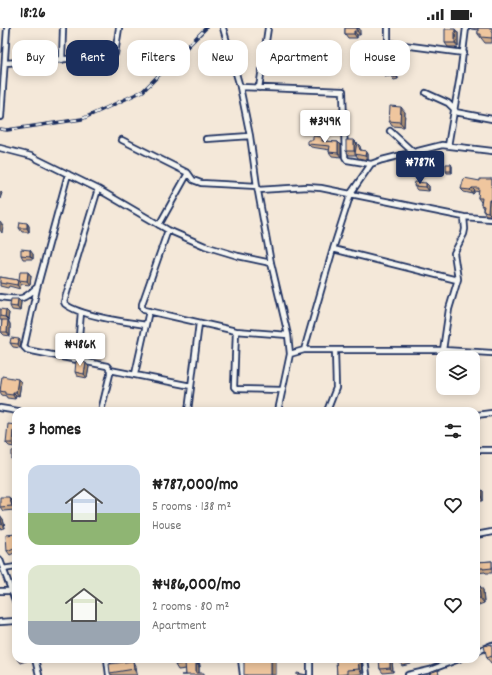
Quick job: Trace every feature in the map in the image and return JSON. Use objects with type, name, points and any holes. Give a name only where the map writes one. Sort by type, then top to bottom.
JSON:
[{"type":"street","points":[[1,117],[7,28]]},
{"type":"street","points":[[62,60],[63,28]]},
{"type":"street","points":[[5,63],[112,56],[115,54],[119,28]]},
{"type":"street","points":[[223,28],[240,87],[250,136],[271,263],[288,335],[290,354],[279,407]]},
{"type":"street","points":[[259,88],[268,28]]},
{"type":"street","points":[[387,40],[388,28]]},
{"type":"street","points":[[448,146],[464,53],[466,28]]},
{"type":"street","points":[[410,47],[464,53]]},
{"type":"street","points":[[240,87],[343,90],[344,157],[347,160],[371,164],[435,146],[492,151]]},
{"type":"street","points":[[426,93],[448,103],[455,111],[492,119]]},
{"type":"street","points":[[390,131],[413,152]]},
{"type":"street","points":[[206,139],[250,136]]},
{"type":"street","points":[[122,140],[188,173],[192,180],[201,183],[258,188],[307,187],[351,194],[464,218],[492,220]]},
{"type":"street","points":[[0,148],[31,156],[98,189],[168,230],[205,246],[238,256],[271,263]]},
{"type":"street","points":[[304,350],[333,249],[351,194],[371,164]]},
{"type":"street","points":[[159,225],[188,173]]},
{"type":"street","points":[[68,174],[37,288],[24,348],[27,350],[107,366],[110,370],[191,386]]},
{"type":"street","points":[[98,189],[64,302],[67,306],[81,312],[111,320],[146,325]]},
{"type":"street","points":[[443,350],[449,309],[458,279],[454,253],[464,234],[464,218]]},
{"type":"street","points":[[168,230],[142,304],[144,310],[236,332],[288,335]]},
{"type":"street","points":[[333,249],[457,280]]},
{"type":"street","points":[[0,297],[21,299],[27,297],[37,288]]},
{"type":"street","points":[[135,374],[148,311]]},
{"type":"street","points":[[78,360],[81,312]]},
{"type":"street","points":[[188,407],[199,323]]},
{"type":"street","points":[[236,332],[234,387],[236,389],[282,390]]},
{"type":"street","points":[[290,354],[304,350],[443,350],[492,353]]},
{"type":"street","points":[[329,407],[336,388],[335,350]]},
{"type":"street","points":[[102,407],[110,370]]},
{"type":"street","points":[[0,408],[12,410]]},
{"type":"street","points":[[480,415],[492,414]]},
{"type":"street","points":[[480,450],[492,450]]},
{"type":"street","points":[[480,534],[492,532]]},
{"type":"street","points":[[0,560],[12,591],[0,591]]},
{"type":"street","points":[[3,569],[12,568]]},
{"type":"street","points":[[0,622],[12,622]]},
{"type":"street","points":[[480,650],[492,645]]},
{"type":"street","points":[[36,663],[39,675]]},
{"type":"street","points":[[108,663],[109,675]]},
{"type":"street","points":[[242,663],[243,675]]},
{"type":"street","points":[[310,663],[310,675]]},
{"type":"street","points":[[366,663],[367,675]]},
{"type":"street","points":[[408,675],[430,670],[447,663]]},
{"type":"building","points":[[345,28],[357,28],[357,31],[354,31],[354,34],[345,34]]},
{"type":"building","points":[[478,28],[492,28],[492,38],[481,37],[481,34],[478,34]]},
{"type":"building","points":[[445,29],[455,29],[455,43],[445,43]]},
{"type":"building","points":[[390,106],[401,107],[400,122],[389,121]]},
{"type":"building","points":[[313,136],[322,137],[322,141],[338,142],[338,153],[329,152],[330,146],[308,144],[308,140],[313,140]]},
{"type":"building","points":[[346,140],[354,140],[354,151],[346,151]]},
{"type":"building","points":[[357,142],[360,150],[366,151],[365,156],[355,154]]},
{"type":"building","points":[[446,164],[451,164],[451,171],[446,171]]},
{"type":"building","points":[[464,178],[480,181],[480,179],[492,179],[492,200],[489,200],[488,212],[483,211],[484,206],[481,205],[482,198],[478,198],[479,188],[472,188],[470,190],[461,189]]},
{"type":"building","points":[[415,182],[426,183],[426,187],[414,186]]},
{"type":"building","points":[[20,222],[27,223],[27,228],[19,228]]},
{"type":"building","points":[[21,249],[30,250],[30,256],[21,255]]},
{"type":"building","points":[[20,272],[28,272],[27,281],[19,280]]},
{"type":"building","points":[[0,277],[18,280],[17,285],[0,283]]},
{"type":"building","points":[[11,299],[18,299],[17,307],[10,306]]},
{"type":"building","points":[[0,309],[6,310],[5,317],[0,316]]},
{"type":"building","points":[[2,320],[8,320],[7,332],[1,332]]},
{"type":"building","points":[[11,338],[19,339],[18,344],[10,343]]},
{"type":"building","points":[[76,361],[86,363],[84,374],[75,372]]},
{"type":"building","points":[[2,376],[18,379],[16,392],[13,392],[13,395],[5,394],[5,392],[0,391]]},
{"type":"building","points":[[8,424],[12,424],[12,443],[6,443]]},
{"type":"building","points":[[0,497],[9,497],[12,506],[0,507]]},
{"type":"building","points":[[12,534],[12,549],[7,551],[6,535]]},
{"type":"building","points":[[492,561],[492,568],[480,568],[480,562]]},
{"type":"building","points":[[492,644],[492,656],[487,658],[484,646]]},
{"type":"building","points":[[133,663],[134,669],[110,673],[109,664]]},
{"type":"building","points":[[175,663],[185,663],[175,665]]},
{"type":"building","points":[[185,663],[196,663],[196,673],[204,673],[204,675],[186,675]]},
{"type":"building","points":[[244,663],[271,663],[271,675],[244,675]]},
{"type":"building","points":[[336,663],[358,663],[359,669],[347,670],[347,674],[337,675]]},
{"type":"building","points":[[379,663],[390,663],[390,668],[380,669]]},
{"type":"building","points":[[438,670],[439,675],[430,675],[430,673]]},
{"type":"railway","points":[[0,129],[7,130],[82,119],[143,91],[206,28]]}]
